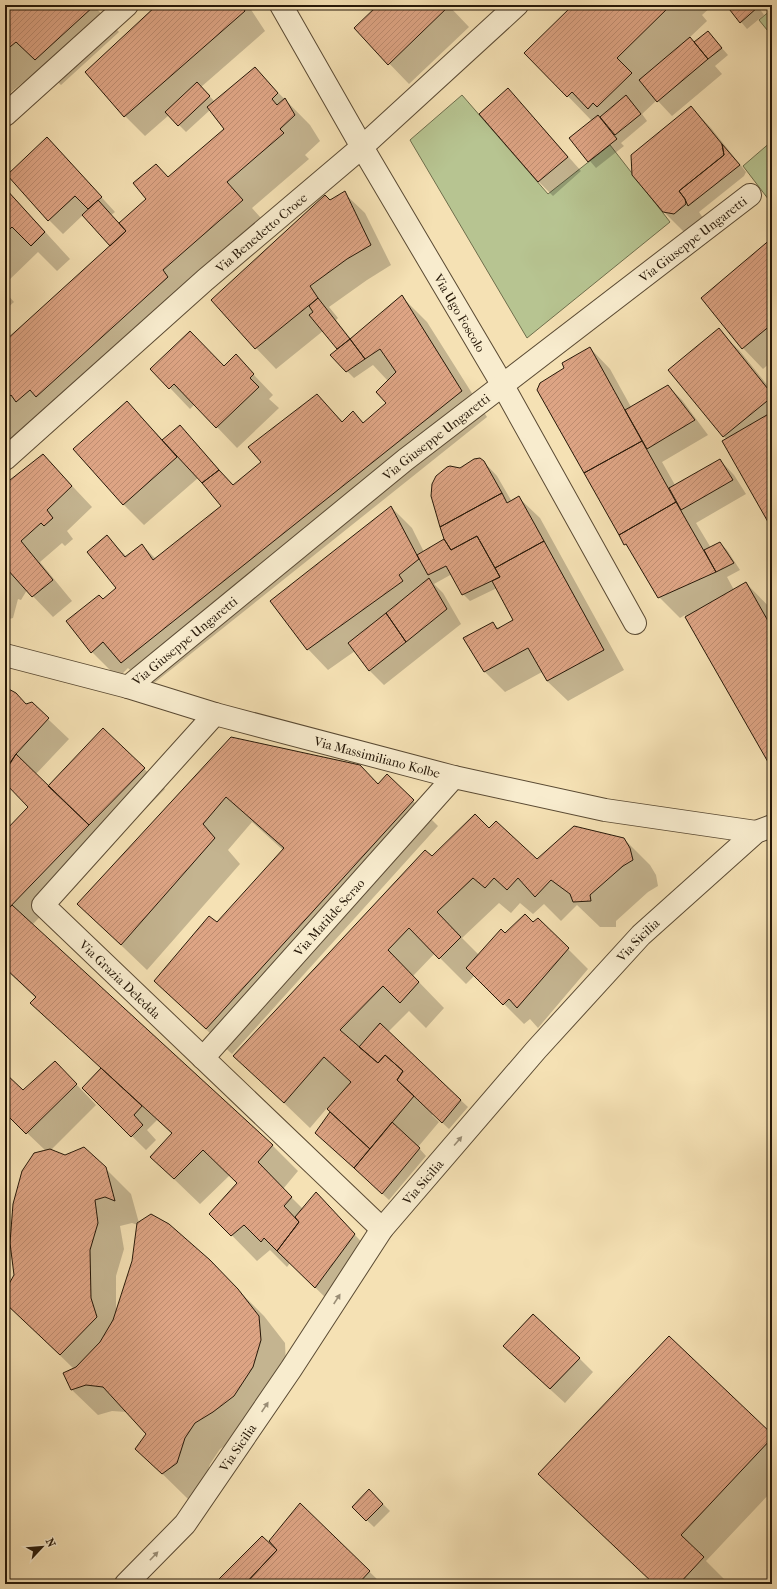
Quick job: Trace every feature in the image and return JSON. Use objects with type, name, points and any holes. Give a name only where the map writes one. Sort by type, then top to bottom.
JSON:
[{"type":"street","points":[[5,116],[127,5]]},
{"type":"street","name":"Via Ugo Foscolo","points":[[281,5],[362,147],[502,384],[635,623]]},
{"type":"street","name":"Via Benedetto Croce","points":[[5,459],[206,280],[362,147],[517,5]]},
{"type":"street","name":"Via Giuseppe Ungaretti","points":[[128,686],[301,543],[502,384],[750,195]]},
{"type":"street","name":"Via Massimiliano Kolbe","points":[[5,655],[128,686],[215,714],[454,777],[605,810],[764,829]]},
{"type":"street","name":"Via Grazia Deledda","points":[[215,714],[43,905],[382,1230]]},
{"type":"street","name":"Via Matilde Serao","points":[[203,1058],[454,777]]},
{"type":"street","name":"Via Sicilia","points":[[126,1584],[185,1524],[291,1369],[382,1230],[536,1050],[641,935],[764,829]]},
{"type":"green space","points":[[767,5],[772,5],[772,36],[759,20],[771,10]]},
{"type":"green space","points":[[462,95],[548,194],[610,145],[670,222],[527,338],[410,140]]},
{"type":"green space","points":[[772,141],[772,204],[743,166]]},
{"type":"building","points":[[5,5],[94,6],[35,60],[16,42],[5,51]]},
{"type":"building","points":[[157,5],[242,5],[245,11],[124,117],[85,72]]},
{"type":"building","points":[[378,5],[449,6],[388,65],[354,28]]},
{"type":"building","points":[[573,5],[671,5],[617,58],[632,73],[597,107],[593,103],[588,109],[572,92],[567,97],[524,53]]},
{"type":"building","points":[[726,5],[756,5],[758,7],[740,23]]},
{"type":"building","points":[[708,31],[722,48],[708,59],[694,42]]},
{"type":"building","points":[[690,37],[708,59],[657,102],[639,80]]},
{"type":"building","points":[[255,67],[278,93],[272,99],[277,105],[285,98],[295,115],[280,129],[284,133],[227,182],[243,200],[163,270],[168,277],[36,397],[30,390],[16,402],[11,395],[5,400],[5,341],[126,231],[119,223],[146,199],[133,183],[156,164],[168,177],[224,129],[207,107]]},
{"type":"building","points":[[197,82],[210,96],[178,126],[165,112]]},
{"type":"building","points":[[508,88],[568,157],[538,182],[479,114]]},
{"type":"building","points":[[626,95],[641,114],[615,135],[600,117]]},
{"type":"building","points":[[691,106],[722,144],[724,155],[679,191],[685,199],[686,204],[674,214],[663,212],[632,175],[631,155]]},
{"type":"building","points":[[598,115],[617,139],[588,162],[569,138]]},
{"type":"building","points":[[47,137],[102,197],[88,209],[75,196],[48,221],[7,175]]},
{"type":"building","points":[[722,144],[740,165],[688,206],[679,191],[724,155]]},
{"type":"building","points":[[5,188],[45,232],[31,246],[12,227],[5,234]]},
{"type":"building","points":[[345,191],[371,245],[347,259],[310,286],[318,298],[255,349],[211,300],[325,195],[330,200]]},
{"type":"building","points":[[98,200],[126,231],[110,246],[82,215]]},
{"type":"building","points":[[772,238],[772,324],[742,349],[701,298]]},
{"type":"building","points":[[402,295],[462,391],[121,663],[103,642],[91,653],[66,621],[99,595],[103,599],[116,588],[87,552],[107,535],[125,557],[142,544],[153,560],[221,506],[202,483],[219,470],[233,485],[261,462],[248,447],[317,394],[342,422],[353,411],[363,423],[386,403],[376,392],[396,372],[380,349],[365,359],[350,339]]},
{"type":"building","points":[[318,298],[350,339],[337,349],[309,315],[313,312],[309,306]]},
{"type":"building","points":[[719,328],[772,394],[772,397],[723,437],[668,370]]},
{"type":"building","points":[[190,331],[224,366],[236,354],[254,374],[250,378],[259,387],[216,428],[174,384],[169,389],[150,369]]},
{"type":"building","points":[[350,339],[365,359],[346,372],[330,355]]},
{"type":"building","points":[[590,347],[642,441],[584,473],[537,390],[540,383],[564,368],[562,363]]},
{"type":"building","points":[[668,385],[695,420],[647,449],[625,410]]},
{"type":"building","points":[[127,401],[177,457],[123,505],[73,449]]},
{"type":"building","points":[[772,412],[772,529],[722,441]]},
{"type":"building","points":[[180,425],[219,470],[202,483],[162,440]]},
{"type":"building","points":[[642,441],[676,502],[619,535],[584,473]]},
{"type":"building","points":[[43,454],[72,486],[47,510],[53,518],[44,526],[41,523],[21,541],[53,580],[32,597],[7,569],[5,573],[5,484]]},
{"type":"building","points":[[480,458],[484,461],[502,493],[440,527],[431,496],[432,484],[436,476],[447,467],[450,466],[460,468],[474,459]]},
{"type":"building","points":[[720,459],[733,480],[681,510],[669,488]]},
{"type":"building","points":[[502,493],[507,503],[519,496],[544,541],[495,568],[477,536],[451,550],[444,539],[440,527]]},
{"type":"building","points":[[676,502],[716,572],[658,598],[626,544],[624,545],[619,535]]},
{"type":"building","points":[[391,506],[419,559],[399,575],[403,581],[307,650],[270,601]]},
{"type":"building","points":[[477,536],[500,577],[462,595],[446,566],[428,575],[417,555],[444,539],[451,550]]},
{"type":"building","points":[[544,541],[604,650],[547,681],[528,648],[484,672],[463,638],[493,622],[497,629],[513,620],[492,581],[500,577],[495,568]]},
{"type":"building","points":[[720,542],[734,563],[716,572],[704,550]]},
{"type":"building","points":[[429,578],[447,609],[406,642],[386,613]]},
{"type":"building","points":[[746,582],[772,628],[772,769],[685,617]]},
{"type":"building","points":[[386,613],[406,642],[369,671],[348,643]]},
{"type":"building","points":[[5,687],[16,693],[26,704],[32,702],[49,718],[16,754],[8,767],[5,764]]},
{"type":"building","points":[[103,728],[145,768],[89,825],[48,786]]},
{"type":"building","points":[[231,737],[360,765],[378,784],[387,774],[414,800],[206,1029],[154,981],[209,916],[217,922],[284,848],[226,797],[203,824],[215,838],[121,945],[77,904]]},
{"type":"building","points":[[16,754],[89,825],[5,912],[5,831],[28,807],[5,783],[5,770]]},
{"type":"building","points":[[475,814],[489,828],[496,821],[537,859],[574,826],[624,838],[630,848],[633,860],[623,866],[590,895],[591,901],[573,902],[570,894],[551,880],[535,897],[518,878],[507,890],[494,878],[485,888],[473,878],[437,912],[461,937],[439,959],[409,928],[388,950],[419,982],[400,1003],[383,986],[340,1030],[378,1063],[385,1055],[403,1071],[397,1080],[414,1096],[370,1149],[327,1109],[351,1082],[324,1057],[284,1103],[233,1056],[425,850],[432,856]]},
{"type":"building","points":[[12,905],[273,1145],[258,1162],[292,1197],[284,1206],[299,1222],[277,1251],[264,1238],[261,1242],[244,1225],[231,1236],[209,1214],[237,1183],[203,1150],[174,1179],[150,1157],[172,1133],[30,1003],[36,997],[5,968],[5,912]]},
{"type":"building","points":[[525,914],[533,922],[538,918],[569,948],[517,1008],[509,999],[503,1005],[466,968],[501,929],[505,933]]},
{"type":"building","points":[[380,1023],[461,1100],[442,1123],[397,1080],[403,1071],[385,1055],[378,1063],[359,1047]]},
{"type":"building","points":[[55,1061],[77,1084],[26,1134],[5,1113],[5,1073],[23,1090]]},
{"type":"building","points":[[101,1068],[142,1106],[134,1115],[143,1125],[131,1137],[82,1088]]},
{"type":"building","points":[[330,1112],[370,1149],[354,1168],[315,1133]]},
{"type":"building","points":[[392,1122],[420,1148],[382,1194],[354,1168]]},
{"type":"building","points":[[84,1147],[106,1167],[115,1201],[105,1197],[95,1200],[98,1223],[90,1250],[91,1298],[97,1317],[60,1355],[5,1303],[5,1291],[14,1275],[10,1243],[13,1204],[22,1171],[34,1153],[50,1149],[65,1155]]},
{"type":"building","points":[[316,1192],[355,1234],[315,1288],[277,1251],[299,1222],[295,1217]]},
{"type":"building","points":[[151,1214],[169,1224],[210,1260],[238,1289],[259,1316],[261,1340],[253,1367],[234,1396],[213,1412],[195,1423],[185,1438],[177,1463],[162,1474],[135,1449],[146,1434],[103,1387],[86,1385],[71,1390],[63,1373],[76,1367],[100,1342],[113,1320],[132,1261],[137,1223]]},
{"type":"building","points":[[533,1314],[580,1358],[550,1389],[503,1346]]},
{"type":"building","points":[[669,1336],[772,1434],[772,1438],[681,1535],[704,1557],[679,1584],[654,1584],[538,1474]]},
{"type":"building","points":[[369,1489],[383,1504],[366,1521],[352,1507]]},
{"type":"building","points":[[300,1503],[370,1571],[358,1584],[313,1584],[309,1580],[305,1584],[245,1584],[277,1550],[269,1541]]},
{"type":"building","points":[[262,1536],[277,1550],[245,1584],[221,1584],[217,1581]]}]
